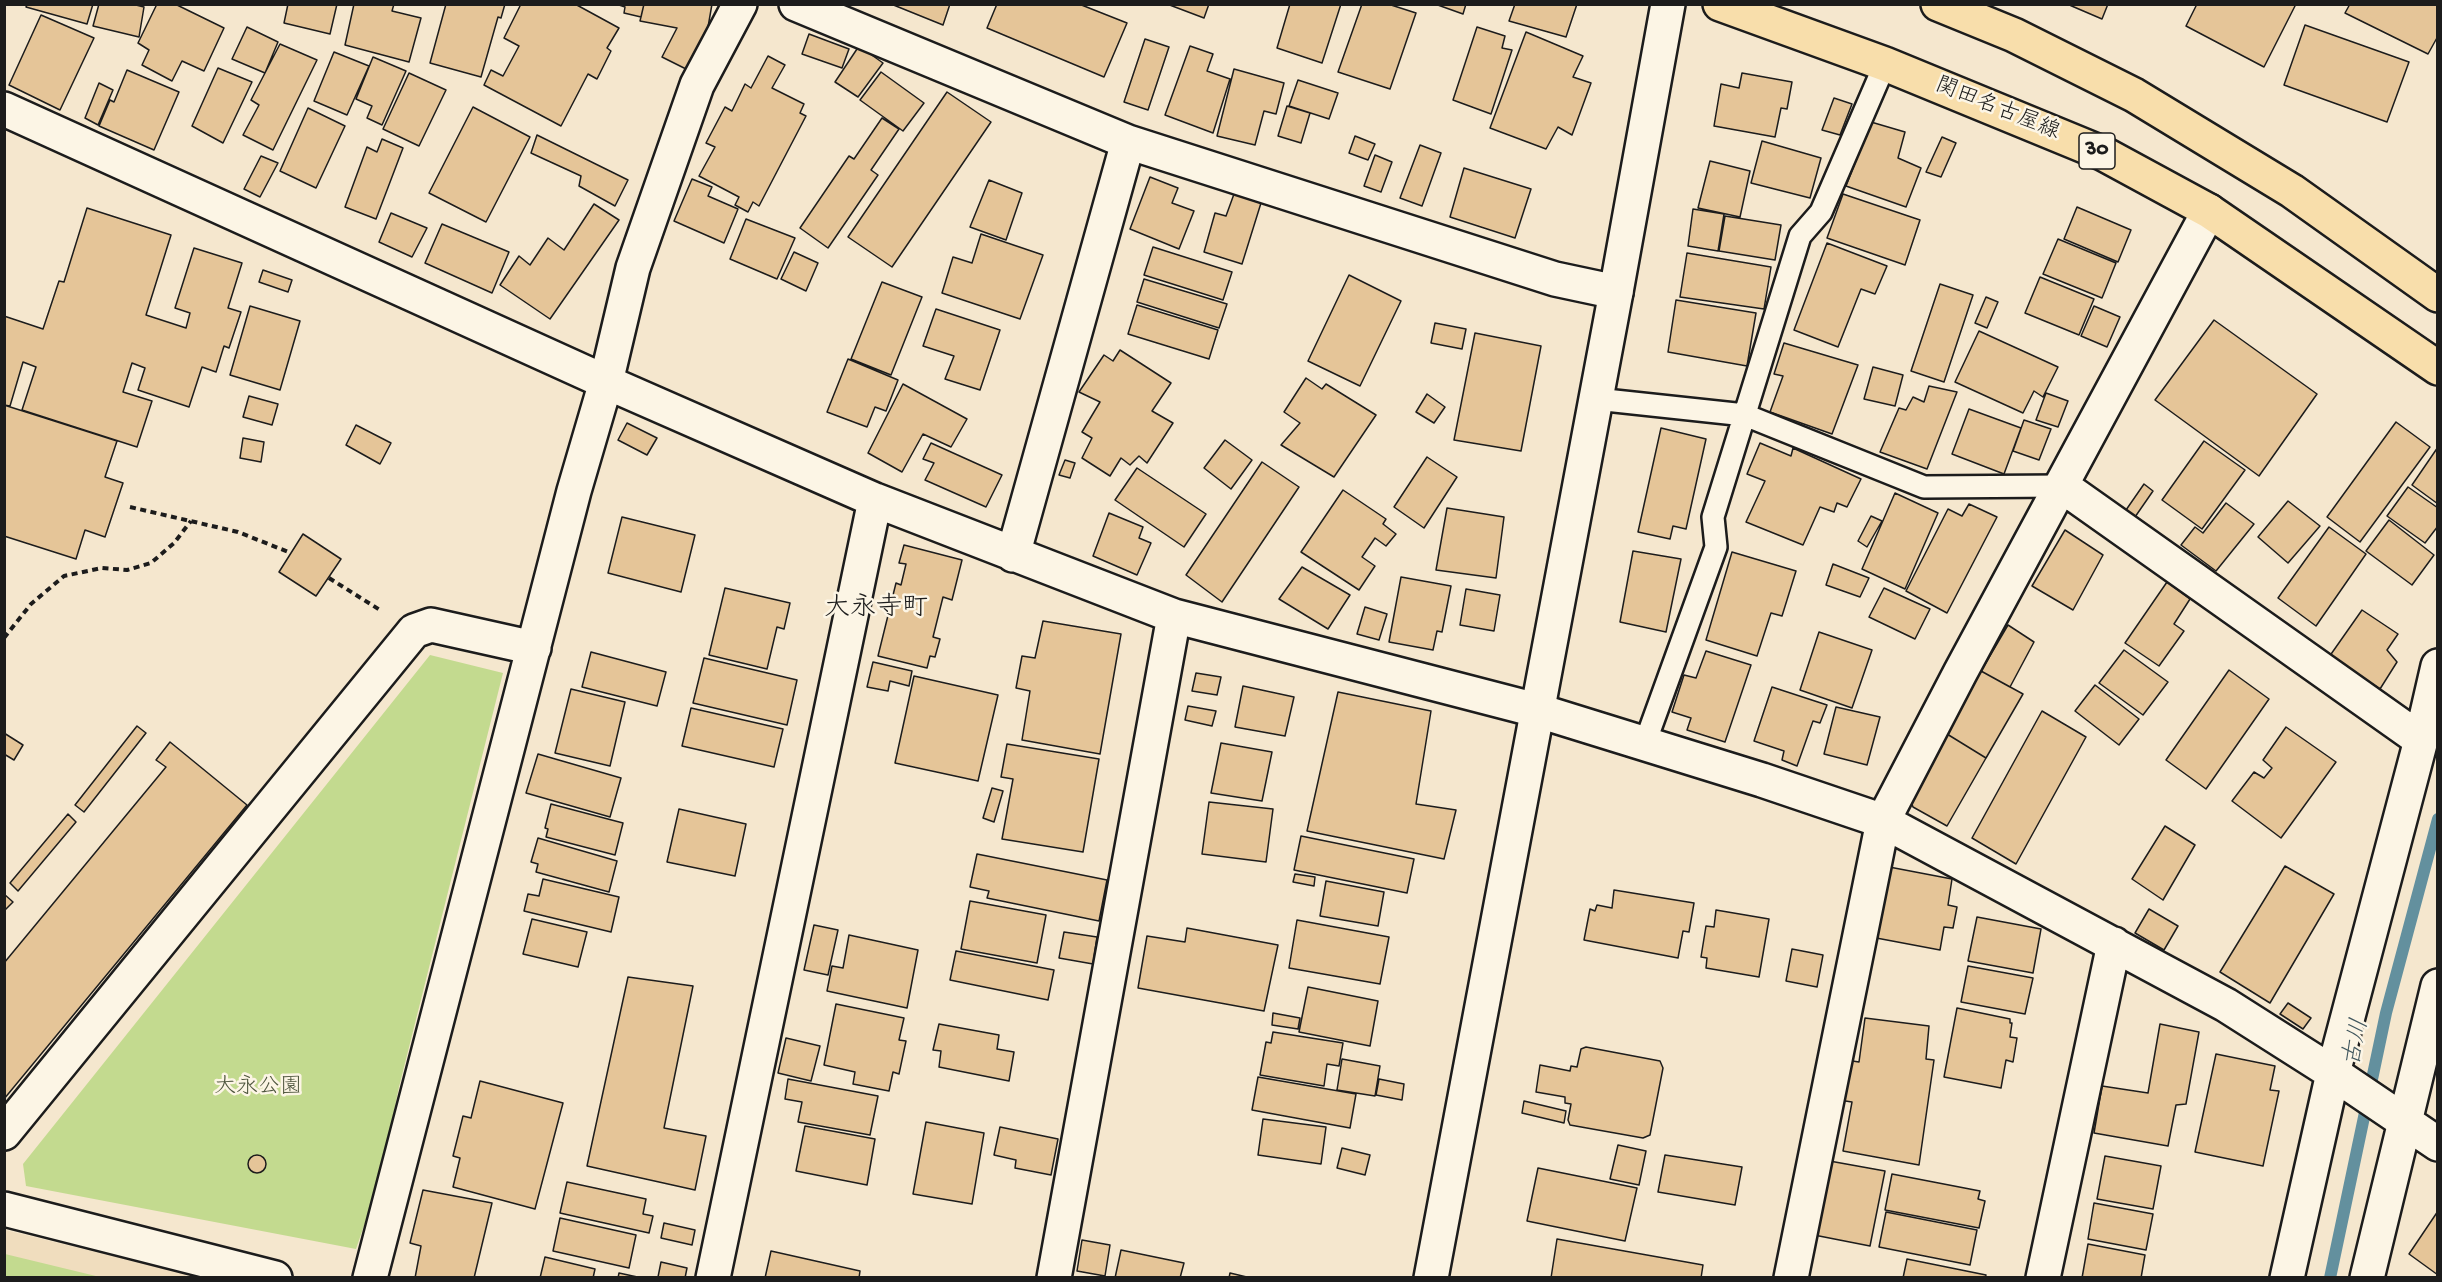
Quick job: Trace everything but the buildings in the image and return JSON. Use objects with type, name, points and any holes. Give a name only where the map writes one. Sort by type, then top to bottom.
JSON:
[{"type":"main road","name":"関田名古屋線","points":[[1720,4],[1885,64],[2104,154],[2209,211],[2438,368]]},
{"type":"main road","points":[[1938,4],[2014,35],[2134,95],[2292,191],[2438,295]]},
{"type":"street","points":[[370,1278],[574,491],[606,382],[633,268],[697,85],[740,4]]},
{"type":"street","points":[[796,4],[1128,142],[1555,279],[1616,292]]},
{"type":"street","points":[[1431,1278],[1668,4]]},
{"type":"street","points":[[4,109],[606,382],[875,500],[1013,555],[1174,616],[1536,710],[1762,780],[1883,821],[2226,1005],[2333,1072],[2438,1144]]},
{"type":"street","points":[[1013,555],[1128,142]]},
{"type":"street","points":[[1791,1278],[1883,821],[1960,673],[2209,211]]},
{"type":"street","points":[[2062,486],[2421,740]]},
{"type":"street","points":[[713,1278],[875,500]]},
{"type":"street","points":[[1054,1278],[1174,616]]},
{"type":"street","points":[[4,1133],[414,631],[431,625],[534,648]]},
{"type":"street","points":[[2287,1278],[2333,1072],[2421,740],[2438,666]]},
{"type":"street","points":[[2043,1278],[2114,944]]},
{"type":"street","points":[[2367,1278],[2438,986]]},
{"type":"street","points":[[4,1209],[275,1278]]},
{"type":"lane","points":[[1645,744],[1716,547],[1713,517],[1800,236],[1821,212],[1885,64]]},
{"type":"lane","points":[[1596,399],[1745,415],[1924,487],[2062,486]]},
{"type":"path","points":[[130,507],[238,532],[291,553]]},
{"type":"path","points":[[4,638],[31,604],[64,576],[102,568],[127,570],[151,563],[174,543],[191,521]]},
{"type":"path","points":[[329,578],[414,631]]},
{"type":"shaded area","points":[[5,1230],[186,1274],[185,1278],[5,1278]]},
{"type":"green space","name":"大永公園","points":[[430,655],[503,673],[399,1087],[379,1182],[356,1249],[26,1186],[23,1164]]},
{"type":"green space","points":[[5,1254],[100,1277],[5,1277]]},
{"type":"waterway","name":"古川","points":[[2330,1278],[2386,1013],[2438,819]]},
{"type":"district","name":"大永寺町","points":[[876,610]]}]
